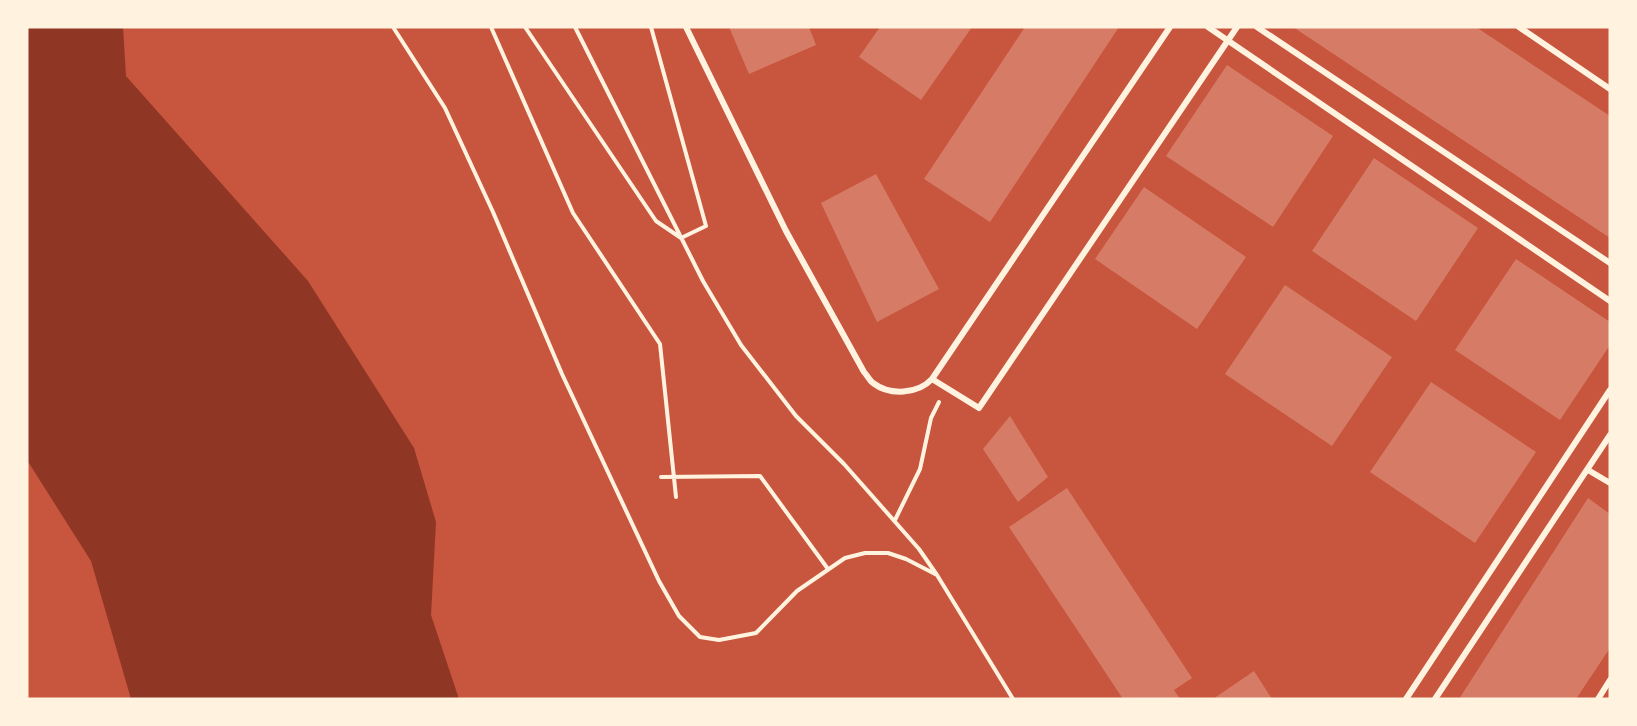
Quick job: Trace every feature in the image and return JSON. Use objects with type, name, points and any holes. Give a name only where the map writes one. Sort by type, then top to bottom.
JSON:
[{"type":"street","points":[[686,27],[786,231],[864,372],[874,384],[896,391],[909,391],[924,387],[932,379],[1170,27]]},
{"type":"street","points":[[1208,27],[1610,301]]},
{"type":"street","points":[[932,379],[979,408],[1237,27]]},
{"type":"street","points":[[1257,27],[1610,263]]},
{"type":"street","points":[[1519,27],[1610,89]]},
{"type":"street","points":[[1406,699],[1610,390]]},
{"type":"street","points":[[1435,699],[1610,435]]},
{"type":"street","points":[[1588,470],[1610,483]]},
{"type":"street","points":[[1598,699],[1610,680]]},
{"type":"path","points":[[393,27],[445,108],[493,212],[562,374],[659,581],[678,616],[700,637],[719,640],[756,633],[796,591],[845,558],[865,553],[888,553],[906,559],[937,575]]},
{"type":"path","points":[[490,27],[573,213],[660,344],[675,497]]},
{"type":"path","points":[[525,27],[656,221],[681,238]]},
{"type":"path","points":[[575,27],[720,311],[759,371],[796,416],[895,520],[937,575],[1013,699]]},
{"type":"path","points":[[651,27],[706,226],[681,238]]},
{"type":"path","points":[[895,520],[920,469],[931,418]]},
{"type":"path","points":[[661,477],[760,476],[828,569]]},
{"type":"shaded area","points":[[27,27],[123,27],[126,76],[308,281],[414,448],[436,522],[431,615],[459,699],[131,699],[91,561],[27,460]]},
{"type":"building","points":[[729,27],[809,27],[816,45],[749,74]]},
{"type":"building","points":[[880,27],[972,27],[921,100],[859,57]]},
{"type":"building","points":[[1025,27],[1119,27],[990,222],[924,179]]},
{"type":"building","points":[[1293,27],[1476,27],[1610,116],[1610,238]]},
{"type":"building","points":[[1227,65],[1333,136],[1273,227],[1166,156]]},
{"type":"building","points":[[1374,158],[1478,228],[1416,321],[1312,251]]},
{"type":"building","points":[[876,174],[939,289],[877,322],[821,203]]},
{"type":"building","points":[[1144,187],[1246,257],[1197,329],[1095,259]]},
{"type":"building","points":[[1516,259],[1610,322],[1610,345],[1560,420],[1455,350]]},
{"type":"building","points":[[1285,285],[1392,357],[1332,446],[1225,374]]},
{"type":"building","points":[[1431,382],[1536,452],[1475,543],[1370,472]]},
{"type":"building","points":[[1010,416],[1048,477],[1018,502],[983,449]]},
{"type":"building","points":[[1067,488],[1192,678],[1174,690],[1180,699],[1123,699],[1009,527]]},
{"type":"building","points":[[1588,498],[1610,514],[1610,648],[1576,699],[1459,699]]},
{"type":"building","points":[[1254,671],[1272,699],[1213,699]]}]
